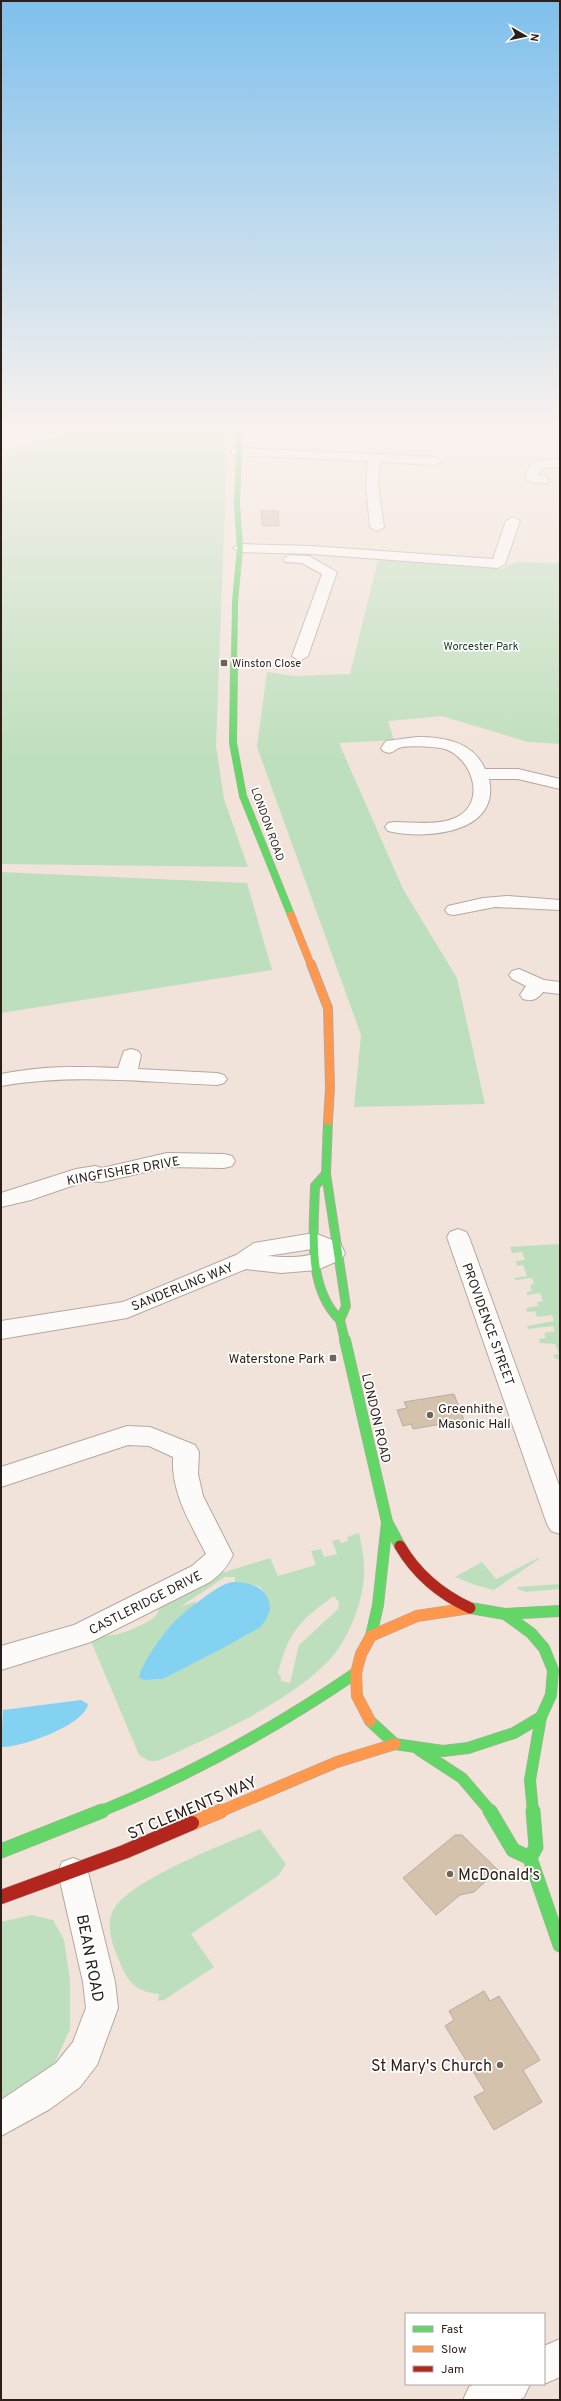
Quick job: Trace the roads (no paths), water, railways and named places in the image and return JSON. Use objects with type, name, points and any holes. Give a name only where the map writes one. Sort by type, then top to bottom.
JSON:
[{"type":"main road","name":"LONDON ROAD","points":[[240,537],[240,553],[235,602],[233,743],[243,796],[328,1008],[330,1088],[326,1174],[330,1190],[330,1215],[346,1306],[340,1320]]},
{"type":"main road","name":"LONDON ROAD","points":[[326,1174],[315,1186],[316,1252],[321,1289],[328,1308],[340,1320],[388,1522],[405,1556],[425,1579],[448,1598],[470,1608]]},
{"type":"main road","name":"LONDON ROAD","points":[[388,1522],[378,1605],[371,1636],[361,1654],[356,1672],[357,1696],[367,1718],[395,1744]]},
{"type":"main road","points":[[371,1636],[417,1616],[470,1608],[505,1614],[560,1611]]},
{"type":"main road","points":[[505,1614],[531,1633],[544,1648],[553,1670],[551,1695],[541,1717],[530,1780],[536,1847],[530,1858]]},
{"type":"main road","points":[[1,1851],[143,1793],[216,1760],[298,1712],[356,1672]]},
{"type":"main road","points":[[551,1695],[560,1687]]},
{"type":"main road","points":[[395,1744],[416,1749],[443,1751],[468,1748],[514,1733],[541,1717]]},
{"type":"main road","name":"ST CLEMENTS WAY","points":[[1,1897],[73,1872],[238,1805],[337,1762],[395,1744]]},
{"type":"main road","points":[[416,1749],[462,1778],[487,1805],[513,1850],[530,1858],[560,1946]]},
{"type":"street","points":[[240,553],[312,550],[498,564],[507,537]]},
{"type":"street","points":[[240,553],[304,559],[330,572],[300,656]]},
{"type":"street","points":[[389,748],[393,744],[426,742],[453,747],[469,756],[478,774],[482,797],[478,809],[469,818],[446,826],[412,820],[394,827]]},
{"type":"street","points":[[478,774],[518,774],[560,784]]},
{"type":"street","points":[[456,903],[506,900],[560,906]]},
{"type":"street","points":[[519,975],[532,980],[533,990],[560,988]]},
{"type":"street","points":[[126,1075],[131,1055]]},
{"type":"street","points":[[1,1080],[55,1072],[217,1079]]},
{"type":"street","name":"KINGFISHER DRIVE","points":[[1,1200],[30,1193],[61,1180],[95,1172],[102,1175],[176,1159],[224,1161]]},
{"type":"street","name":"PROVIDENCE STREET","points":[[458,1237],[560,1524]]},
{"type":"street","name":"SANDERLING WAY","points":[[1,1330],[127,1310],[244,1261],[282,1265],[316,1252],[336,1251]]},
{"type":"street","name":"CASTLERIDGE DRIVE","points":[[1,1477],[127,1436],[138,1434],[151,1437],[186,1452],[185,1474],[190,1496],[220,1555],[214,1564],[201,1574],[109,1622],[81,1634],[1,1658]]},
{"type":"street","name":"BEAN ROAD","points":[[1,2118],[38,2097],[68,2075],[85,2052],[102,2008],[99,1982],[73,1872]]},
{"type":"street","points":[[545,2365],[560,2357]]},
{"type":"street","points":[[482,2400],[509,2385]]},
{"type":"water","points":[[232,1582],[246,1583],[258,1587],[267,1596],[270,1609],[266,1620],[259,1628],[163,1679],[145,1680],[139,1678],[147,1658],[158,1641],[173,1623],[210,1593]]},
{"type":"water","points":[[81,1700],[88,1704],[84,1712],[76,1720],[50,1734],[22,1744],[1,1747],[3,1710]]},
{"type":"place","name":"Winston Close","points":[[224,663]]},
{"type":"place","name":"Waterstone Park","points":[[333,1358]]},
{"type":"place","name":"Greenhithe Masonic Hall","points":[[430,1415]]},
{"type":"place","name":"McDonald's","points":[[450,1874]]},
{"type":"place","name":"St Mary's Church","points":[[500,2065]]},
{"type":"park label","name":"Worcester Park","points":[[481,646]]}]
